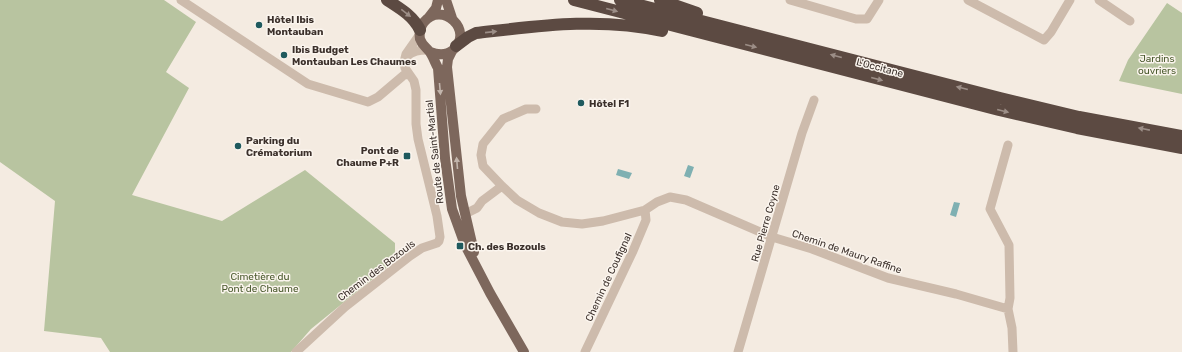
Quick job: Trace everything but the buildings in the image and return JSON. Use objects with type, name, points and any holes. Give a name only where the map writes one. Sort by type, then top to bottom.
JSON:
[{"type":"highway","points":[[387,0],[410,15],[416,22],[420,32]]},
{"type":"highway","name":"L'Occitane","points":[[574,0],[730,35],[1056,112],[1182,136]]},
{"type":"highway","name":"L'Occitane","points":[[620,0],[730,35],[1040,120],[1144,142],[1182,148]]},
{"type":"highway","points":[[660,0],[702,14],[730,35]]},
{"type":"highway","points":[[454,49],[468,36],[476,33],[586,23],[648,28],[688,36],[730,35]]},
{"type":"main road","points":[[438,0],[436,8],[423,23],[420,32],[423,46],[428,51],[441,54],[454,49],[459,41],[460,34],[459,28],[452,18],[446,0]]},
{"type":"main road","points":[[427,18],[440,14],[452,18]]},
{"type":"main road","name":"Route de Saint-Martial","points":[[454,49],[448,59],[447,67],[460,196],[479,270]]},
{"type":"main road","name":"Route de Saint-Martial","points":[[428,51],[438,68],[445,158],[452,209],[465,244],[524,352]]},
{"type":"main road","points":[[445,158],[457,208],[464,214]]},
{"type":"street","points":[[181,0],[308,84],[368,102],[378,97],[404,75],[409,74]]},
{"type":"street","points":[[790,0],[856,19],[867,19],[879,0]]},
{"type":"street","points":[[968,0],[1044,40],[1051,32],[1070,0]]},
{"type":"street","points":[[1099,0],[1130,21]]},
{"type":"street","points":[[405,57],[409,48],[420,32]]},
{"type":"street","points":[[405,57],[412,52],[428,51]]},
{"type":"street","name":"Chemin des Bozouls","points":[[296,352],[345,307],[410,256],[422,248],[439,241],[437,216],[418,138],[416,124],[416,90],[414,81],[406,68],[405,57]]},
{"type":"street","name":"Rue Pierre Coyne","points":[[738,352],[802,133],[814,100]]},
{"type":"street","name":"Chemin de Maury Raffine","points":[[536,109],[526,110],[503,119],[483,144],[481,155],[483,166],[502,186],[517,200],[539,213],[562,222],[582,224],[602,222],[645,210],[657,202],[670,197],[686,200],[772,237],[812,249],[888,278],[956,294],[1008,310]]},
{"type":"street","points":[[1008,145],[990,209],[1009,245],[1010,298],[1008,310],[1012,328],[1013,352]]},
{"type":"street","points":[[464,214],[476,208],[482,201],[502,186]]},
{"type":"street","points":[[460,196],[468,203],[482,201]]},
{"type":"street","name":"Chemin de Coufignal","points":[[584,352],[633,252],[646,220],[645,210]]},
{"type":"green space","name":"Cimetière du Pont de Chaume","points":[[0,0],[164,0],[196,22],[166,72],[189,88],[132,195],[222,221],[305,170],[395,243],[395,261],[311,329],[291,352],[110,352],[101,338],[44,331],[55,201],[0,162]]},
{"type":"green space","name":"Jardins ouvriers","points":[[1167,3],[1182,13],[1182,94],[1119,81],[1128,60]]},
{"type":"water","points":[[688,165],[694,167],[690,178],[684,176]]},
{"type":"water","points":[[618,169],[632,173],[629,179],[616,175]]},
{"type":"water","points":[[954,202],[960,203],[956,217],[950,215]]},
{"type":"place","name":"Hôtel Ibis Montauban","points":[[259,25]]},
{"type":"place","name":"Ibis Budget Montauban Les Chaumes","points":[[284,55]]},
{"type":"place","name":"Hôtel F1","points":[[581,103]]},
{"type":"place","name":"Parking du Crématorium","points":[[238,146]]},
{"type":"place","name":"Pont de Chaume P+R","points":[[407,156]]},
{"type":"place","name":"Ch. des Bozouls","points":[[460,246]]}]
